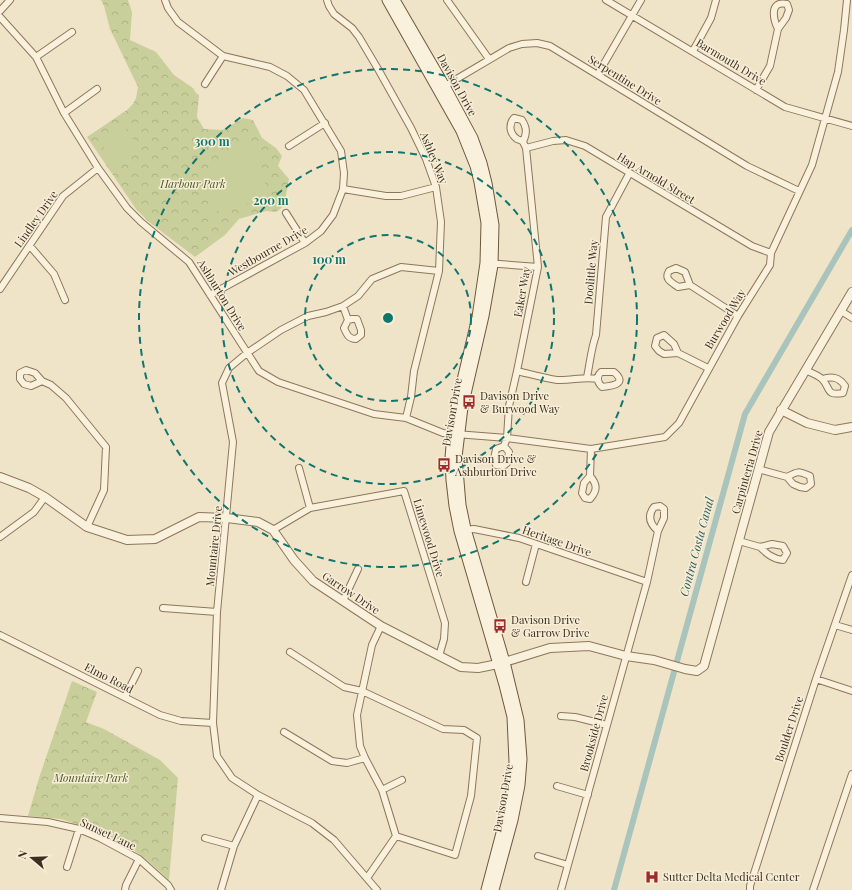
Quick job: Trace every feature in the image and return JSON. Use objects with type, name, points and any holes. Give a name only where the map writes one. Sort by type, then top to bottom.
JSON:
[{"type":"main road","name":"Davison Drive","points":[[387,0],[473,138],[488,183],[494,225],[484,316],[463,407],[455,433],[463,530],[519,720],[522,759],[520,785],[513,820],[494,890]]},
{"type":"main road","name":"Davison Drive","points":[[395,0],[442,88]]},
{"type":"main road","name":"Davison Drive","points":[[486,890],[510,799],[514,762],[512,717],[502,663]]},
{"type":"street","points":[[0,12],[10,0]]},
{"type":"street","name":"Westbourne Drive","points":[[165,0],[168,8],[178,22],[223,56],[270,67],[287,76],[304,90],[341,152],[344,173],[344,189],[332,215],[321,230],[305,243],[210,295]]},
{"type":"street","name":"Ashley Way","points":[[327,0],[334,14],[352,28],[359,37],[378,69],[417,140],[426,159],[436,187],[441,222],[439,271],[414,371],[411,397],[406,418]]},
{"type":"street","points":[[448,0],[489,59]]},
{"type":"street","name":"Barmouth Drive","points":[[606,0],[785,107],[852,126]]},
{"type":"street","points":[[598,74],[641,0]]},
{"type":"street","points":[[693,51],[711,18],[716,0]]},
{"type":"street","name":"Burwood Way","points":[[455,433],[591,449],[665,437],[678,423],[738,316],[770,265],[771,253],[812,165],[838,72],[847,0]]},
{"type":"street","name":"Ashburton Drive","points":[[0,16],[36,57],[64,113],[98,168],[127,208],[141,222],[190,262],[259,371],[278,382],[374,414],[406,418],[443,432],[455,433]]},
{"type":"street","points":[[756,90],[770,66],[778,29]]},
{"type":"street","points":[[36,57],[72,32]]},
{"type":"street","name":"Serpentine Drive","points":[[442,88],[509,48],[522,44],[536,43],[550,46],[747,166],[799,191]]},
{"type":"street","points":[[205,84],[223,56]]},
{"type":"street","points":[[64,113],[97,89]]},
{"type":"street","points":[[289,146],[325,123]]},
{"type":"street","name":"Hap Arnold Street","points":[[524,145],[566,140],[585,146],[629,174],[752,246],[771,253]]},
{"type":"street","name":"Eaker Way","points":[[504,446],[507,438],[509,406],[538,267],[524,145]]},
{"type":"street","name":"Lindley Drive","points":[[0,289],[63,196],[98,168]]},
{"type":"street","name":"Doolittle Way","points":[[587,377],[591,361],[591,349],[596,335],[606,217],[629,174]]},
{"type":"street","points":[[344,189],[386,196],[401,196],[436,187]]},
{"type":"street","points":[[286,214],[305,243]]},
{"type":"street","points":[[30,246],[54,274],[65,300]]},
{"type":"street","points":[[489,264],[538,267]]},
{"type":"street","name":"Mountaire Drive","points":[[377,890],[334,840],[312,823],[258,795],[232,778],[217,756],[213,723],[217,612],[233,442],[222,383],[229,368],[247,353],[281,330],[308,316],[343,306],[358,296],[372,279],[401,267],[439,271]]},
{"type":"street","points":[[690,285],[738,316]]},
{"type":"street","name":"Carpinteria Drive","points":[[697,671],[704,666],[769,432],[805,370],[851,297]]},
{"type":"street","points":[[343,306],[348,320]]},
{"type":"street","points":[[841,311],[852,318]]},
{"type":"street","points":[[678,353],[708,368]]},
{"type":"street","points":[[805,370],[822,379]]},
{"type":"street","points":[[517,371],[557,380],[574,380],[587,377],[598,379]]},
{"type":"street","points":[[42,381],[51,385],[66,398],[106,447],[104,490],[87,527]]},
{"type":"street","points":[[781,410],[807,423],[836,430],[852,427]]},
{"type":"street","points":[[590,476],[591,449]]},
{"type":"street","points":[[299,468],[310,508]]},
{"type":"street","points":[[758,469],[787,477]]},
{"type":"street","points":[[0,478],[29,488],[45,497],[87,527],[127,540],[155,539],[199,517],[227,518],[258,522],[273,530]]},
{"type":"street","name":"Limewood Drive","points":[[273,530],[310,508],[404,491],[445,623],[444,639],[439,656]]},
{"type":"street","points":[[0,537],[34,512],[45,497]]},
{"type":"street","name":"Heritage Drive","points":[[463,530],[474,529],[519,538],[648,582]]},
{"type":"street","name":"Garrow Drive","points":[[273,530],[294,560],[313,581],[381,626],[461,667],[478,668],[502,663],[550,648],[589,646],[626,656],[665,663],[697,671]]},
{"type":"street","name":"Brookside Drive","points":[[561,890],[648,582],[658,531]]},
{"type":"street","points":[[739,542],[760,547]]},
{"type":"street","points":[[526,582],[536,544]]},
{"type":"street","points":[[343,600],[358,569]]},
{"type":"street","name":"Boulder Drive","points":[[750,890],[752,878],[816,679],[852,575]]},
{"type":"street","points":[[163,608],[217,612]]},
{"type":"street","points":[[835,624],[852,630]]},
{"type":"street","points":[[381,626],[372,645],[357,715],[360,746],[382,790],[396,836]]},
{"type":"street","name":"Elmo Road","points":[[0,635],[160,715],[181,721],[213,723]]},
{"type":"street","points":[[290,652],[344,687],[362,691],[443,729],[464,730],[477,738],[471,796],[455,855],[396,836]]},
{"type":"street","points":[[125,697],[138,671]]},
{"type":"street","points":[[816,679],[852,692]]},
{"type":"street","points":[[560,716],[575,717],[607,725]]},
{"type":"street","points":[[284,732],[332,761],[347,763],[365,758]]},
{"type":"street","points":[[813,890],[852,774]]},
{"type":"street","points":[[382,790],[402,780]]},
{"type":"street","points":[[557,786],[588,795]]},
{"type":"street","points":[[221,890],[234,846],[258,795]]},
{"type":"street","name":"Sunset Lane","points":[[0,818],[48,822],[79,830],[100,838],[139,859],[168,885],[171,890]]},
{"type":"street","points":[[67,867],[79,830]]},
{"type":"street","points":[[367,878],[396,836]]},
{"type":"street","points":[[205,838],[234,846]]},
{"type":"street","points":[[538,856],[568,865]]},
{"type":"street","points":[[125,890],[139,859]]},
{"type":"green space","name":"Harbour Park","points":[[101,0],[128,0],[132,12],[130,40],[156,52],[174,75],[193,88],[199,95],[197,117],[204,129],[223,130],[243,118],[253,120],[262,138],[276,148],[282,156],[278,166],[289,179],[284,206],[276,212],[266,211],[239,219],[225,235],[195,257],[149,222],[136,209],[87,137],[127,110],[136,98],[138,87],[110,29]]},
{"type":"green space","points":[[122,123],[139,148],[115,164],[98,139]]},
{"type":"green space","points":[[257,144],[268,195],[266,198],[211,213],[207,199],[208,185],[214,168],[224,155],[239,145]]},
{"type":"green space","name":"Mountaire Park","points":[[72,681],[97,692],[86,722],[104,729],[160,760],[178,778],[169,880],[148,861],[128,846],[94,830],[61,819],[28,816],[39,778]]},
{"type":"waterway","name":"Contra Costa Canal","points":[[614,890],[745,414],[852,230]]},
{"type":"place","name":"Davison Drive & Burwood Way","points":[[469,402]]},
{"type":"place","name":"Davison Drive & Ashburton Drive","points":[[444,465]]},
{"type":"place","name":"Davison Drive & Garrow Drive","points":[[500,626]]},
{"type":"place","name":"Sutter Delta Medical Center","points":[[652,877]]}]
